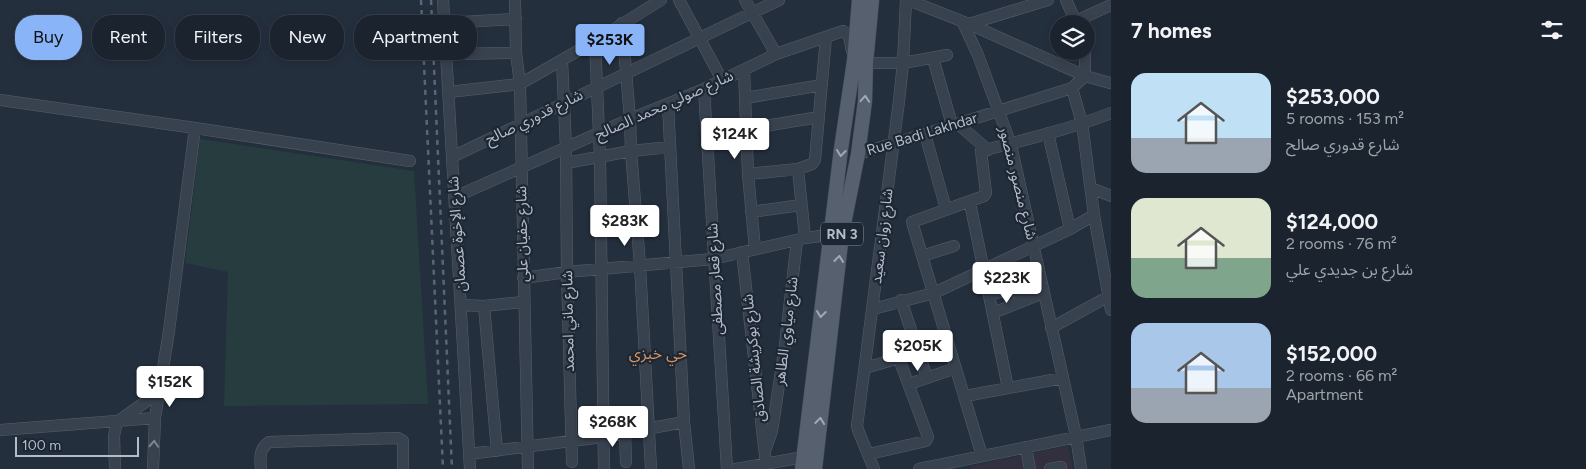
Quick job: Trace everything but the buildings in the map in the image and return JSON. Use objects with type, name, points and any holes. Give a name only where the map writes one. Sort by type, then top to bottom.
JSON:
[{"type":"main road","name":"RN 3","points":[[815,469],[836,234],[858,154],[865,101],[860,62],[859,0]]},
{"type":"main road","name":"RN 3","points":[[803,463],[860,62],[872,0]]},
{"type":"street","name":"شارع الإخوة عصمان","points":[[443,0],[444,15]]},
{"type":"street","name":"شارع حفيان علي","points":[[515,0],[516,53],[520,84],[520,168],[528,469]]},
{"type":"street","points":[[449,92],[520,84],[661,0]]},
{"type":"street","points":[[679,0],[722,80]]},
{"type":"street","points":[[745,0],[776,54]]},
{"type":"street","name":"شارع قدوري صالح","points":[[452,157],[779,0]]},
{"type":"street","points":[[907,0],[966,23],[1085,76],[1110,83]]},
{"type":"street","name":"شارع زوان سعيد","points":[[874,469],[858,430],[894,143],[903,63],[907,0]]},
{"type":"street","points":[[966,23],[1048,0]]},
{"type":"street","points":[[1066,0],[1074,15]]},
{"type":"street","points":[[1091,15],[1111,5]]},
{"type":"street","points":[[477,21],[516,18]]},
{"type":"street","points":[[622,23],[640,265],[652,469]]},
{"type":"street","name":"شارع منصور منصور","points":[[966,23],[1011,145],[1076,436],[1081,469]]},
{"type":"street","name":"شارع صولي محمد الصالح","points":[[455,197],[630,119],[704,89],[776,54],[843,31],[849,36],[860,62]]},
{"type":"street","points":[[748,174],[798,168],[812,164],[815,160],[826,37]]},
{"type":"street","points":[[595,41],[600,156],[604,469]]},
{"type":"street","points":[[477,54],[516,53]]},
{"type":"street","points":[[860,62],[903,63],[947,55]]},
{"type":"street","points":[[934,58],[955,125],[984,151],[986,193],[982,198],[970,203],[912,221],[982,456]]},
{"type":"street","name":"شارع الإخوة عصمان","points":[[446,60],[470,469]]},
{"type":"street","name":"شارع ماني امحمد","points":[[562,60],[565,102],[572,462]]},
{"type":"street","points":[[1085,60],[1085,76],[1072,88],[1082,124],[1094,215],[1110,289],[1111,310]]},
{"type":"street","points":[[744,70],[748,174],[755,249]]},
{"type":"street","points":[[745,98],[822,85]]},
{"type":"street","name":"Rue Badi Lakhdar","points":[[858,154],[1072,88]]},
{"type":"street","name":"شارع قعار مصطفى","points":[[704,89],[727,469]]},
{"type":"street","points":[[0,100],[410,161]]},
{"type":"street","points":[[668,104],[684,422],[689,469]]},
{"type":"street","points":[[984,151],[1082,124],[1111,112]]},
{"type":"street","points":[[746,130],[819,117]]},
{"type":"street","points":[[153,469],[155,418],[169,331],[195,128]]},
{"type":"street","points":[[1048,133],[1070,229]]},
{"type":"street","points":[[925,134],[946,209]]},
{"type":"street","points":[[566,163],[631,151],[670,147]]},
{"type":"street","name":"شارع مياوي الطاهر","points":[[765,450],[772,431],[801,239],[802,204],[798,168]]},
{"type":"street","points":[[1091,188],[1111,196]]},
{"type":"street","points":[[970,203],[1008,388]]},
{"type":"street","points":[[751,212],[802,204]]},
{"type":"street","points":[[873,308],[934,292],[1070,229],[1094,215]]},
{"type":"street","points":[[523,278],[567,272],[713,259],[801,239],[836,234]]},
{"type":"street","points":[[922,256],[954,246]]},
{"type":"street","name":"شارع بوكريشة الصادق","points":[[742,252],[766,464]]},
{"type":"street","points":[[1051,328],[1110,289]]},
{"type":"street","points":[[989,295],[1014,290],[1027,299]]},
{"type":"street","points":[[993,313],[1043,293]]},
{"type":"street","points":[[901,300],[927,378]]},
{"type":"street","points":[[461,306],[523,302]]},
{"type":"street","points":[[484,306],[498,451]]},
{"type":"street","points":[[866,368],[898,359],[909,384],[928,440],[869,454]]},
{"type":"street","points":[[909,384],[956,368]]},
{"type":"street","points":[[965,396],[1063,378]]},
{"type":"street","points":[[115,469],[114,436],[116,422],[158,394]]},
{"type":"street","points":[[0,430],[155,418]]},
{"type":"street","points":[[469,454],[603,437],[684,422]]},
{"type":"street","points":[[919,469],[965,465],[982,456],[1111,430]]},
{"type":"street","points":[[625,433],[626,462]]},
{"type":"street","points":[[261,469],[260,456],[264,445],[269,442],[398,438],[403,441],[404,469]]},
{"type":"street","points":[[1026,447],[1030,469]]},
{"type":"street","points":[[736,469],[766,464],[803,463]]},
{"type":"shaded area","points":[[1068,446],[1073,469],[971,469],[970,466]]},
{"type":"green space","points":[[200,139],[414,171],[428,404],[224,406],[228,272],[185,263]]},
{"type":"railway","points":[[421,0],[443,469]]},
{"type":"railway","points":[[431,0],[452,469]]},
{"type":"district","name":"حي خبزي","points":[[658,353]]}]
